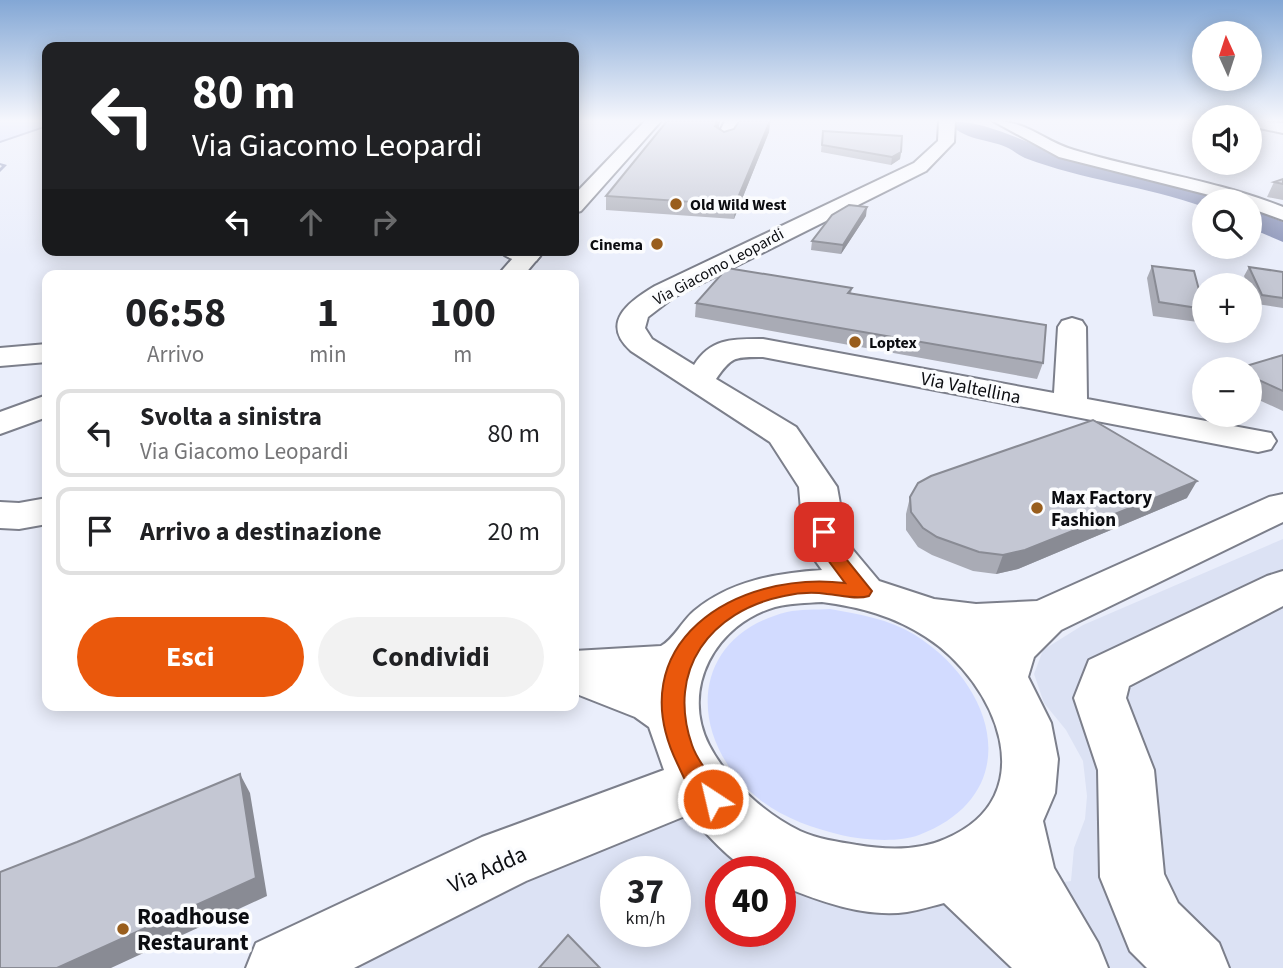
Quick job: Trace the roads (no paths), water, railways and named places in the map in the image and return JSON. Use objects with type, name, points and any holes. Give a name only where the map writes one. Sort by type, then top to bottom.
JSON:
[{"type":"street","points":[[579,201],[611,166]]},
{"type":"street","name":"Via Giacomo Leopardi","points":[[862,591],[834,556],[824,532],[818,487],[783,435],[647,349],[632,336],[631,324],[635,314],[656,297],[670,279],[921,166]]},
{"type":"street","points":[[1118,166],[1238,196],[1283,214]]},
{"type":"street","points":[[1283,189],[1261,197],[1283,202]]},
{"type":"street","points":[[1070,405],[1072,327]]},
{"type":"street","name":"Via Valtellina","points":[[698,381],[709,371],[713,359],[720,354],[763,348],[1070,405],[1275,449]]},
{"type":"street","points":[[0,357],[42,353]]},
{"type":"street","points":[[0,411],[42,406]]},
{"type":"street","points":[[0,424],[42,407]]},
{"type":"street","points":[[1002,678],[1007,655],[1019,638],[1044,618],[1283,506]]},
{"type":"street","points":[[0,515],[19,516],[42,512]]},
{"type":"street","points":[[791,588],[815,554],[824,532]]},
{"type":"street","points":[[822,586],[862,591],[894,600],[928,615],[979,652],[1002,678],[1022,714],[1031,748],[1031,782],[1014,824],[988,851],[954,869],[909,880],[862,878],[811,867],[765,845],[726,815],[699,783],[681,748],[673,716],[674,684],[683,657],[697,636],[719,615],[746,600],[791,588],[822,586]]},
{"type":"street","points":[[1194,968],[1154,927],[1132,877],[1126,770],[1100,698],[1107,674],[1283,587]]},
{"type":"street","points":[[928,615],[964,622],[997,623],[1044,618]]},
{"type":"street","points":[[579,672],[660,666],[683,657]]},
{"type":"street","points":[[579,674],[633,692],[654,702],[673,716]]},
{"type":"street","name":"Via Adda","points":[[281,968],[504,859],[699,783]]},
{"type":"street","points":[[1014,824],[1025,878],[1073,968]]},
{"type":"street","points":[[954,869],[1062,968]]},
{"type":"waterway","points":[[0,171],[4,166]]},
{"type":"waterway","points":[[1077,166],[1169,186],[1192,194]]},
{"type":"waterway","points":[[1262,223],[1283,233]]},
{"type":"place","name":"Old Wild West","points":[[676,204]]},
{"type":"place","name":"Cinema","points":[[657,244]]},
{"type":"place","name":"Loptex","points":[[855,342]]},
{"type":"place","name":"Max Factory Fashion","points":[[1037,508]]},
{"type":"place","name":"Roadhouse Restaurant","points":[[123,929]]}]
